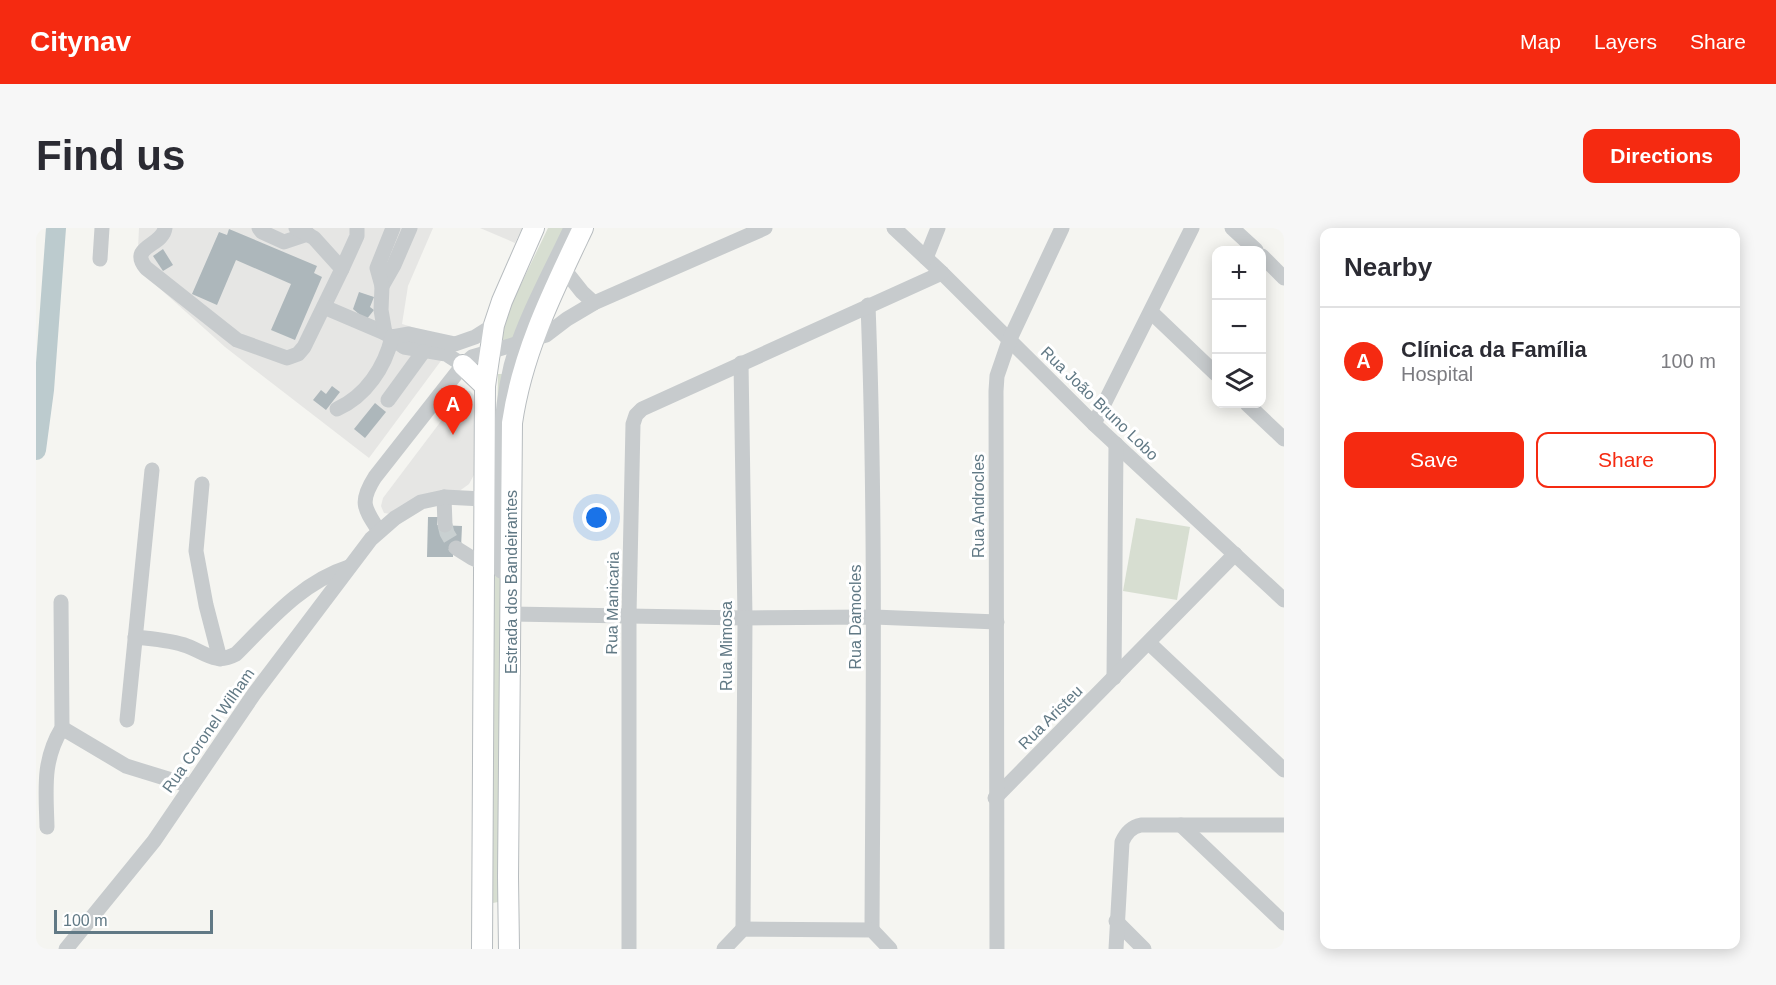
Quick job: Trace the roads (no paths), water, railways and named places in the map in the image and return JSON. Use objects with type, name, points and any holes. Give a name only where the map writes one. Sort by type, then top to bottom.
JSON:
[{"type":"main road","name":"Estrada dos Bandeirantes","points":[[482,949],[485,386],[493,349],[494,325],[534,228]]},
{"type":"main road","name":"Estrada dos Bandeirantes","points":[[509,949],[512,423],[526,340],[583,228]]},
{"type":"main road","points":[[463,365],[485,386]]},
{"type":"street","points":[[100,258],[102,228]]},
{"type":"street","points":[[165,228],[161,238],[143,250],[142,263],[237,340],[287,358],[298,354],[304,347],[357,236],[357,228]]},
{"type":"street","points":[[258,228],[284,242],[302,231],[342,269]]},
{"type":"street","points":[[337,409],[355,398],[384,364],[389,335],[381,310],[382,286],[377,268],[393,228]]},
{"type":"street","points":[[382,286],[410,228]]},
{"type":"street","points":[[490,949],[493,349],[510,301],[543,228]]},
{"type":"street","points":[[500,949],[502,417],[511,366],[526,340],[571,228]]},
{"type":"street","points":[[379,531],[364,504],[367,490],[463,365],[472,357],[546,334],[594,303],[765,228]]},
{"type":"street","name":"Rua João Bruno Lobo","points":[[894,228],[1094,424],[1283,597]]},
{"type":"street","points":[[926,258],[938,228]]},
{"type":"street","name":"Rua Androcles","points":[[995,798],[997,376],[1009,341],[1062,228]]},
{"type":"street","points":[[1094,424],[1192,228]]},
{"type":"street","points":[[1232,228],[1252,246]]},
{"type":"street","points":[[1266,260],[1284,278]]},
{"type":"street","points":[[563,268],[594,303]]},
{"type":"street","name":"Rua Manicaria","points":[[629,949],[628,615],[633,424],[636,415],[642,409],[741,363],[942,273]]},
{"type":"street","name":"Rua Damocles","points":[[868,305],[874,617],[872,930]]},
{"type":"street","points":[[324,307],[389,335],[404,347],[423,352],[446,354],[463,365]]},
{"type":"street","points":[[1151,312],[1212,371]]},
{"type":"street","points":[[389,335],[409,334],[455,344],[475,337],[494,325]]},
{"type":"street","points":[[388,400],[423,352]]},
{"type":"street","name":"Rua Mimosa","points":[[741,363],[745,618],[743,928]]},
{"type":"street","points":[[1251,408],[1284,439]]},
{"type":"street","points":[[1114,678],[1116,444]]},
{"type":"street","points":[[127,720],[152,470]]},
{"type":"street","points":[[201,484],[196,551],[206,605],[220,659]]},
{"type":"street","points":[[444,497],[444,525]]},
{"type":"street","name":"Rua Coronel Wilham","points":[[66,949],[154,842],[254,694],[349,567],[379,531],[421,502],[444,497],[483,499]]},
{"type":"street","points":[[456,548],[483,563]]},
{"type":"street","name":"Rua Aristeu","points":[[995,798],[1235,554]]},
{"type":"street","points":[[135,637],[186,646],[220,659],[228,658],[236,654],[282,607],[313,583],[329,573],[349,567]]},
{"type":"street","points":[[47,826],[47,763],[55,740],[63,729],[61,602]]},
{"type":"street","points":[[511,614],[745,618],[874,617],[997,622]]},
{"type":"street","points":[[1149,643],[1284,770]]},
{"type":"street","points":[[63,729],[126,766],[191,786]]},
{"type":"street","points":[[995,798],[997,949]]},
{"type":"street","points":[[1181,825],[1284,923]]},
{"type":"street","points":[[1116,949],[1122,842],[1125,834],[1134,826],[1284,825]]},
{"type":"street","points":[[1116,921],[1144,949]]},
{"type":"street","points":[[724,949],[743,928],[872,930],[890,949]]},
{"type":"waterway","points":[[36,450],[44,390],[56,228]]},
{"type":"tunnel","points":[[445,525],[456,548]]},
{"type":"place","name":"Clínica da Família","points":[[453,435]]}]
